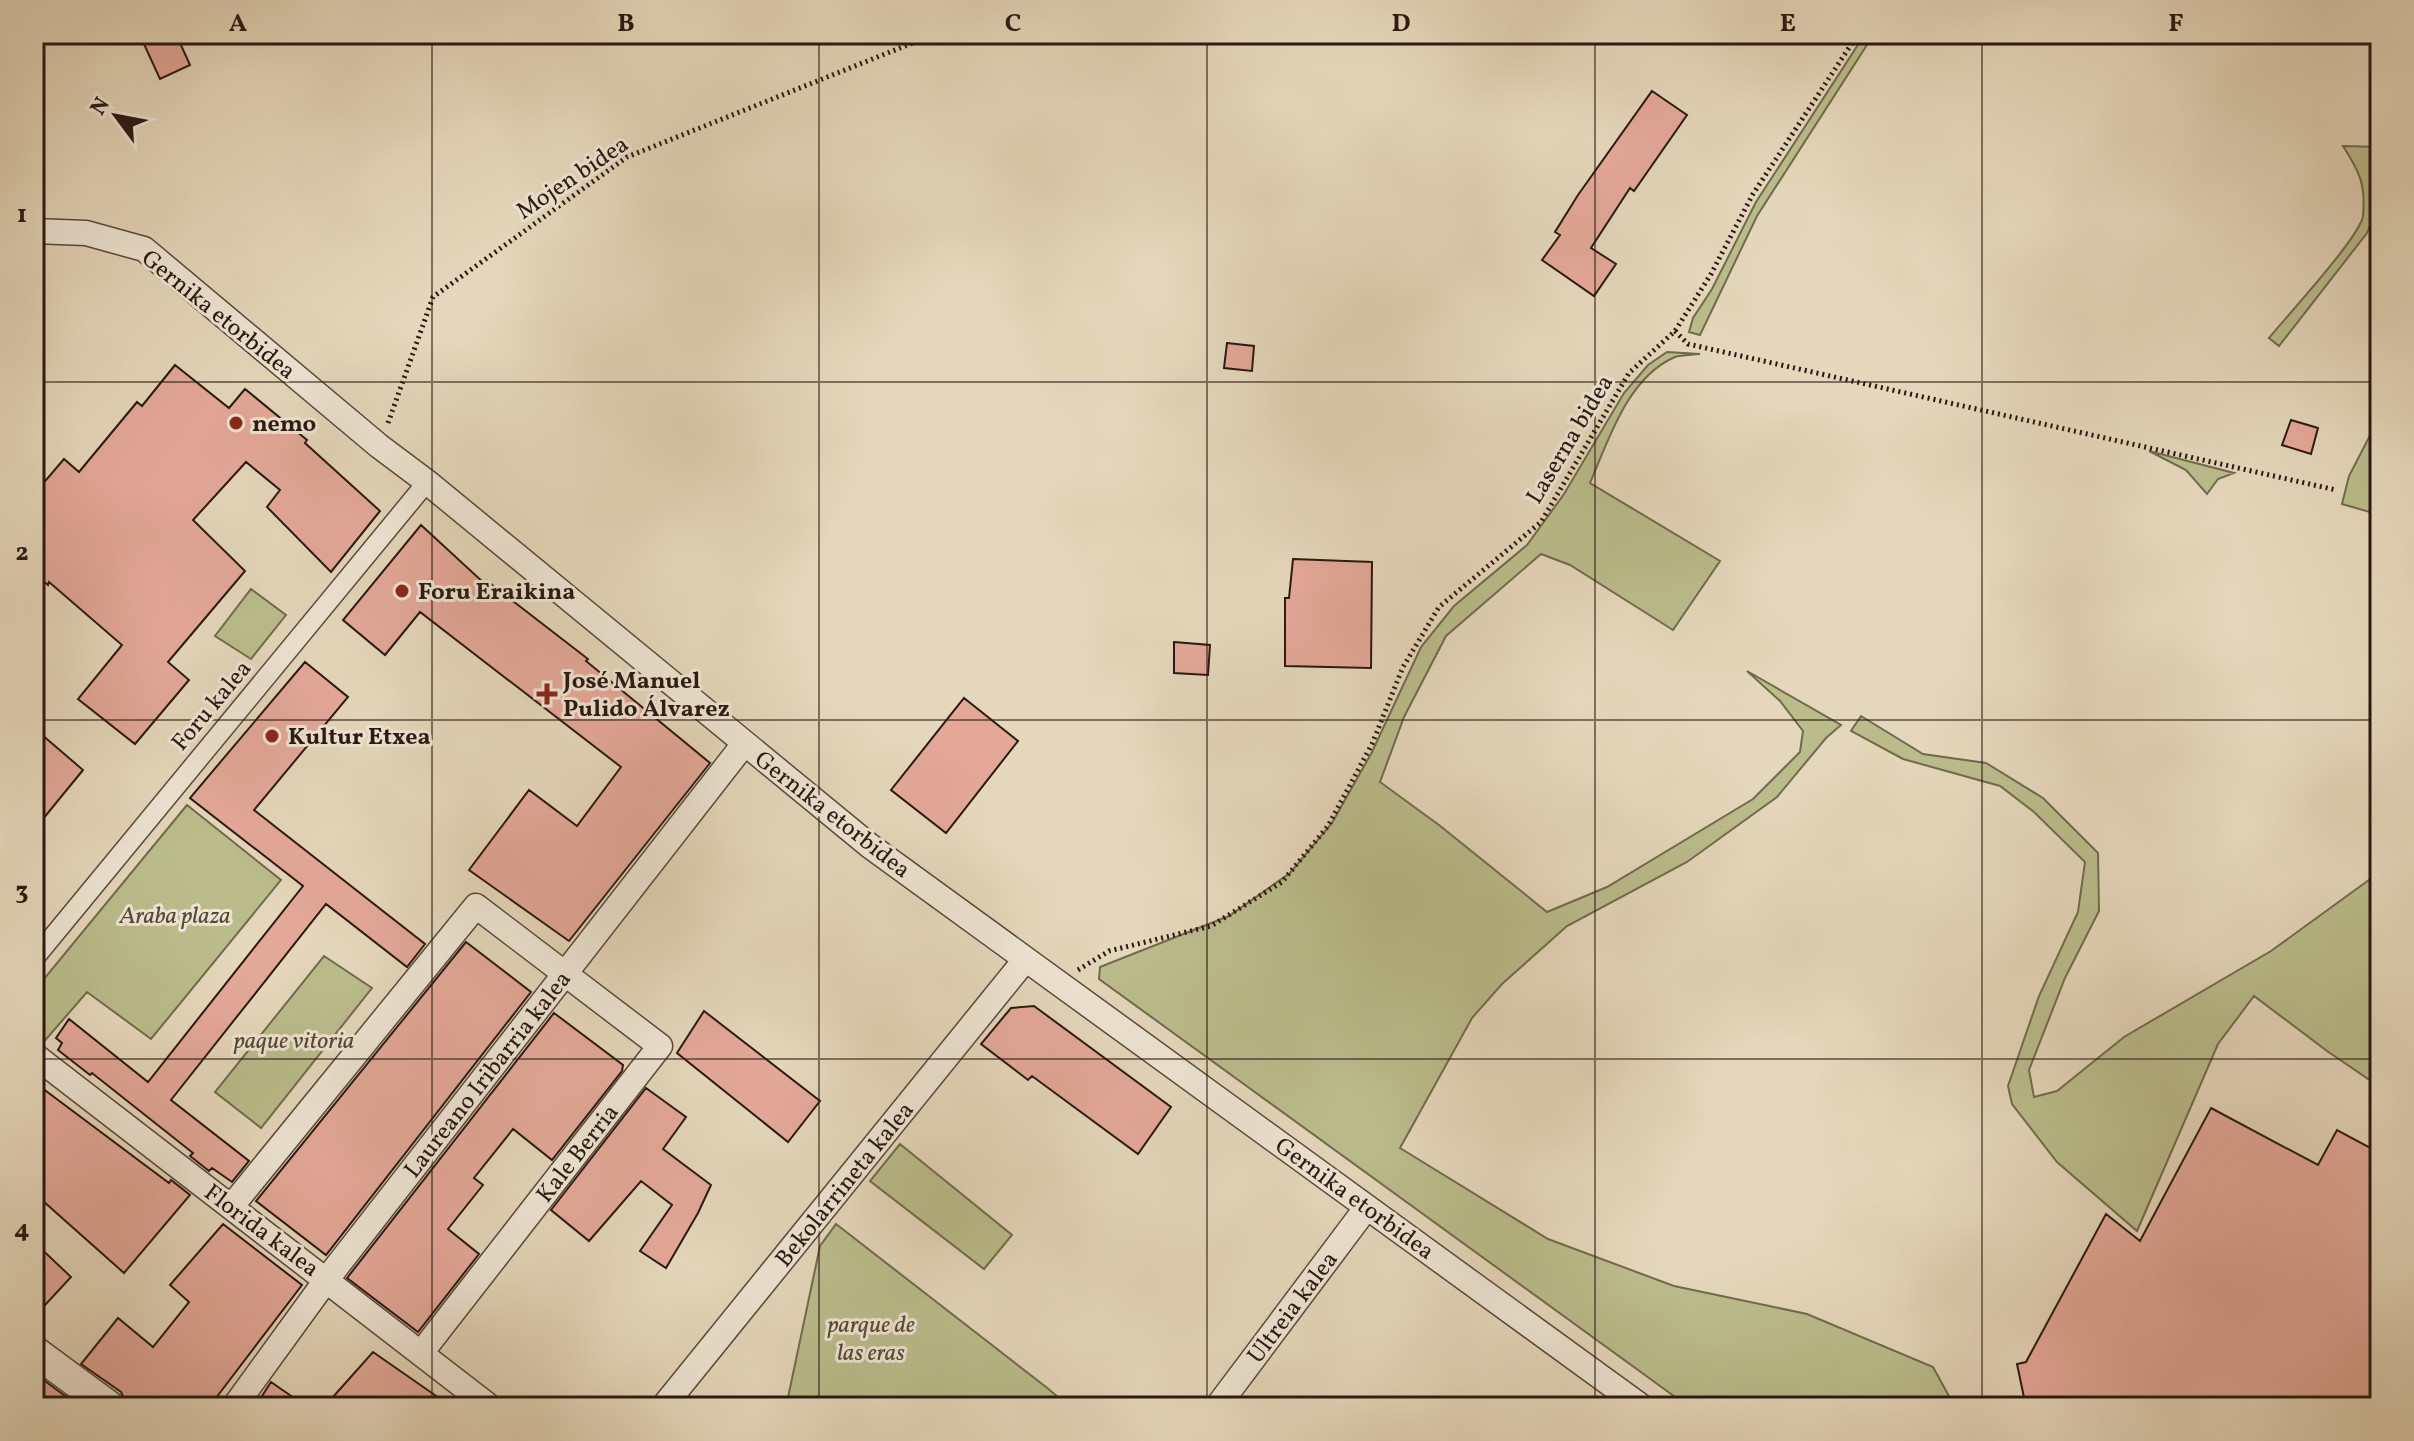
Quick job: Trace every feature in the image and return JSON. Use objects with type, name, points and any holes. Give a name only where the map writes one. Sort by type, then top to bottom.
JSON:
[{"type":"street","name":"Gernika etorbidea","points":[[34,231],[86,233],[144,249],[379,446],[427,482],[870,846],[1642,1407]]},
{"type":"street","name":"Foru kalea","points":[[34,959],[427,482]]},
{"type":"street","name":"Laureano Iribarria kalea","points":[[234,1407],[327,1279],[744,744]]},
{"type":"street","name":"Kale Berria","points":[[231,1207],[476,906],[660,1046],[421,1353]]},
{"type":"street","name":"Bekolarrineta kalea","points":[[663,1407],[1025,960]]},
{"type":"street","name":"Florida kalea","points":[[34,1055],[490,1407]]},
{"type":"street","name":"Ultreia kalea","points":[[1217,1407],[1367,1207]]},
{"type":"street","points":[[34,1351],[110,1407]]},
{"type":"path","name":"Mojen bidea","points":[[379,446],[433,297],[627,157],[935,34]]},
{"type":"path","name":"Laserna bidea","points":[[1057,983],[1109,951],[1211,926],[1282,882],[1328,826],[1372,744],[1403,667],[1439,607],[1541,522],[1629,373],[1675,331],[1711,274],[1753,194],[1858,34]]},
{"type":"path","points":[[1675,331],[1688,344],[2336,490]]},
{"type":"green space","points":[[1865,34],[1874,34],[1757,216],[1700,335],[1689,332],[1693,318],[1712,289],[1756,202]]},
{"type":"green space","points":[[2343,146],[2380,147],[2376,210],[2367,233],[2279,346],[2269,338],[2336,258],[2363,216],[2360,178]]},
{"type":"green space","points":[[1667,352],[1700,354],[1675,357],[1659,366],[1632,394],[1590,483],[1720,561],[1673,630],[1570,565],[1541,554],[1446,636],[1404,717],[1380,782],[1547,912],[1607,887],[1753,799],[1800,752],[1803,731],[1780,701],[1747,671],[1841,725],[1826,738],[1777,797],[1687,862],[1567,926],[1502,984],[1472,1018],[1400,1148],[1548,1239],[1674,1286],[1807,1314],[1933,1367],[1955,1407],[1689,1407],[1099,979],[1100,967],[1229,916],[1290,873],[1332,823],[1372,752],[1421,647],[1454,606],[1527,545],[1564,494],[1624,393],[1648,365]]},
{"type":"green space","points":[[2380,416],[2380,515],[2342,504],[2349,476]]},
{"type":"green space","points":[[2149,451],[2234,473],[2218,479],[2207,494],[2186,470]]},
{"type":"green space","points":[[251,589],[286,615],[251,659],[215,636]]},
{"type":"green space","points":[[1861,716],[1923,754],[1986,763],[2043,798],[2098,853],[2099,911],[2065,978],[2029,1070],[2034,1097],[2057,1091],[2124,1037],[2271,951],[2373,877],[2380,839],[2380,1087],[2254,996],[2218,1044],[2137,1231],[2057,1162],[2012,1104],[2008,1086],[2039,996],[2078,912],[2085,862],[2034,812],[2000,786],[1903,759],[1851,731]]},
{"type":"green space","name":"Araba plaza","points":[[187,805],[281,880],[151,1039],[87,992],[42,1044],[34,1038],[34,991]]},
{"type":"green space","name":"paque vitoria","points":[[324,956],[372,988],[261,1128],[215,1092]]},
{"type":"green space","points":[[900,1144],[1012,1235],[984,1269],[870,1181]]},
{"type":"green space","name":"parque de las eras","points":[[836,1224],[1070,1407],[786,1407],[820,1246]]},
{"type":"building","points":[[158,34],[176,34],[190,65],[160,79],[143,42]]},
{"type":"building","points":[[1652,91],[1687,115],[1634,191],[1630,188],[1591,248],[1616,264],[1594,296],[1542,260],[1560,235],[1555,232],[1578,195]]},
{"type":"building","points":[[1227,343],[1254,346],[1252,371],[1224,368]]},
{"type":"building","points":[[175,365],[229,408],[245,389],[307,440],[305,443],[380,511],[331,572],[267,507],[280,490],[246,462],[193,520],[245,571],[168,662],[189,680],[135,744],[78,699],[122,645],[49,582],[48,585],[34,573],[34,494],[64,459],[79,472],[137,402],[142,406]]},
{"type":"building","points":[[2291,420],[2318,428],[2311,454],[2282,445]]},
{"type":"building","points":[[421,525],[485,584],[487,581],[588,659],[586,661],[710,763],[569,941],[469,870],[529,790],[577,826],[621,767],[420,612],[385,655],[343,620]]},
{"type":"building","points":[[1293,559],[1372,562],[1371,668],[1285,666],[1285,598],[1289,598]]},
{"type":"building","points":[[1174,642],[1210,645],[1208,675],[1174,673]]},
{"type":"building","points":[[305,662],[348,697],[254,810],[425,944],[407,967],[326,904],[171,1100],[249,1161],[232,1182],[212,1168],[209,1171],[190,1156],[193,1153],[58,1050],[62,1043],[56,1038],[69,1019],[148,1082],[303,886],[190,798]]},
{"type":"building","points":[[964,698],[1018,741],[946,833],[891,790]]},
{"type":"building","points":[[34,728],[83,770],[34,830]]},
{"type":"building","points":[[466,942],[531,992],[326,1255],[256,1201]]},
{"type":"building","points":[[1034,1006],[1171,1107],[1138,1154],[1032,1076],[1028,1080],[981,1044],[1011,1008]]},
{"type":"building","points":[[704,1011],[820,1101],[788,1142],[677,1053]]},
{"type":"building","points":[[554,1013],[623,1065],[622,1071],[552,1160],[513,1129],[474,1178],[483,1185],[448,1229],[479,1254],[418,1332],[347,1278]]},
{"type":"building","points":[[34,1082],[169,1183],[171,1180],[190,1195],[124,1273],[34,1193]]},
{"type":"building","points":[[646,1088],[686,1117],[663,1149],[711,1185],[666,1268],[640,1251],[672,1205],[641,1181],[589,1241],[551,1210]]},
{"type":"building","points":[[2211,1108],[2318,1165],[2337,1130],[2380,1153],[2380,1407],[2026,1407],[2017,1364],[2026,1362],[2106,1214],[2140,1241]]},
{"type":"building","points":[[223,1224],[302,1285],[209,1407],[128,1407],[121,1392],[81,1364],[118,1318],[153,1347],[189,1302],[170,1285]]},
{"type":"building","points":[[34,1242],[71,1277],[34,1317]]},
{"type":"building","points":[[373,1352],[383,1359],[452,1407],[324,1407]]},
{"type":"building","points":[[34,1373],[80,1407],[34,1407]]},
{"type":"building","points":[[271,1382],[307,1407],[255,1407]]},
{"type":"place","name":"nemo","points":[[236,423]]},
{"type":"place","name":"Foru Eraikina","points":[[402,591]]},
{"type":"place","name":"José Manuel Pulido Álvarez","points":[[547,694]]},
{"type":"place","name":"Kultur Etxea","points":[[272,736]]}]
